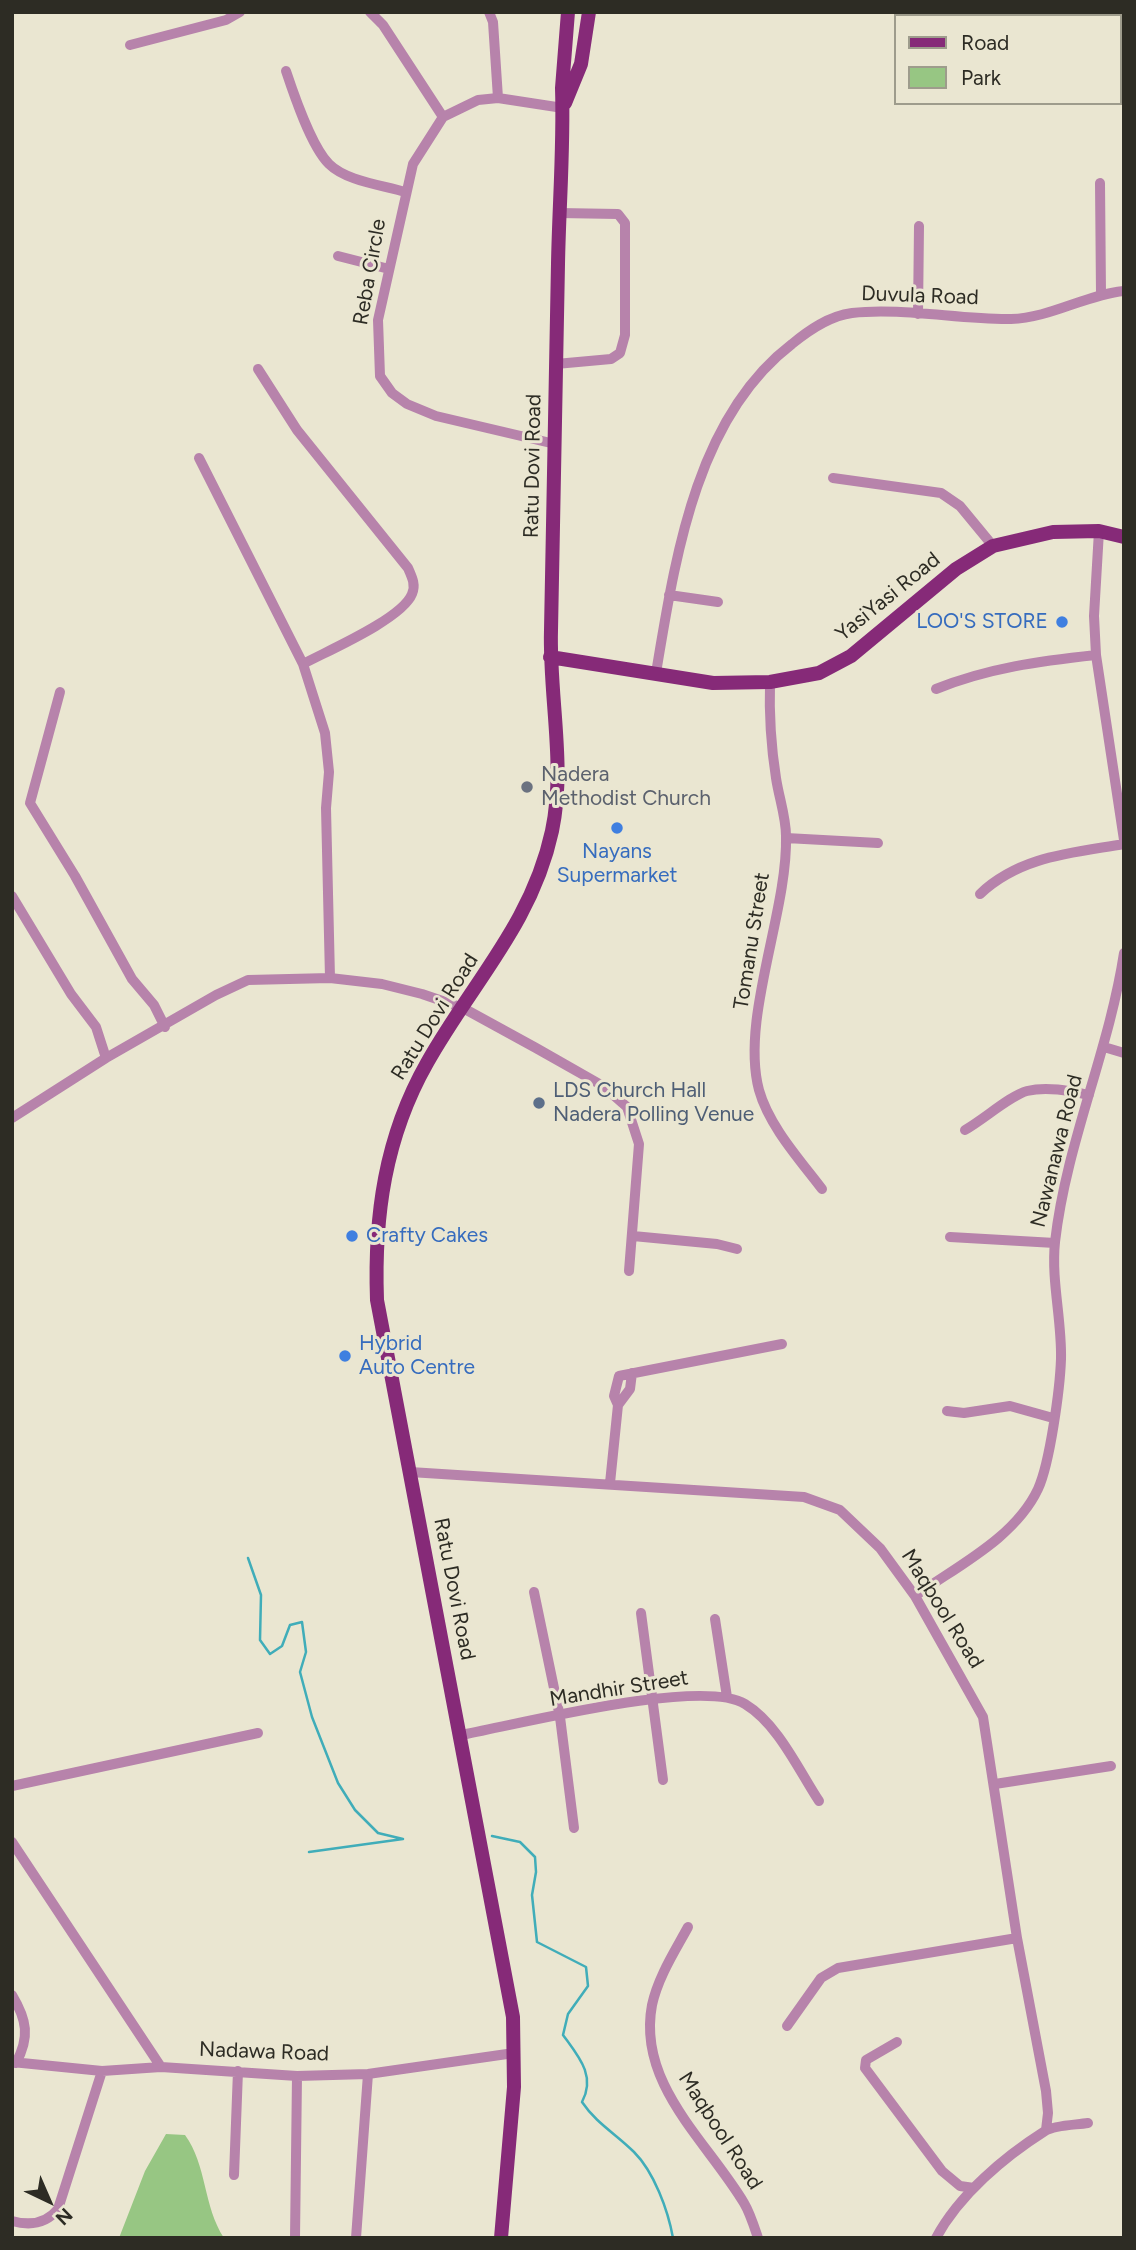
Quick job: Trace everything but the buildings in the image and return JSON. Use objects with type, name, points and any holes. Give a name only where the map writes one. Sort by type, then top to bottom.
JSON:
[{"type":"main road","name":"Ratu Dovi Road","points":[[501,2238],[514,2087],[513,2017],[377,1300],[375,1251],[386,1165],[405,1108],[427,1062],[509,940],[535,888],[552,832],[558,761],[550,657],[559,212],[568,12]]},
{"type":"main road","name":"Ratu Dovi Road","points":[[563,107],[581,64],[589,12]]},
{"type":"main road","name":"YasiYasi Road","points":[[550,657],[713,683],[770,682],[819,673],[851,656],[956,569],[993,546],[1052,532],[1099,531],[1124,537]]},
{"type":"street","points":[[130,45],[226,20],[240,12]]},
{"type":"street","points":[[370,12],[383,24],[443,117],[478,100],[498,98],[563,107]]},
{"type":"street","points":[[489,12],[493,22],[498,98]]},
{"type":"street","points":[[286,71],[303,120],[329,164],[348,174],[405,192]]},
{"type":"street","name":"Reba Circle","points":[[443,117],[413,164],[405,192],[378,320],[377,356],[380,376],[392,393],[407,404],[436,416],[555,444]]},
{"type":"street","points":[[1100,183],[1101,294]]},
{"type":"street","points":[[556,364],[611,359],[624,345],[626,317],[625,223],[618,214],[607,212],[559,212]]},
{"type":"street","points":[[918,314],[919,226]]},
{"type":"street","points":[[338,256],[390,269]]},
{"type":"street","name":"Duvula Road","points":[[656,673],[680,543],[720,430],[744,392],[773,358],[814,326],[852,313],[1013,319],[1101,294],[1124,291]]},
{"type":"street","points":[[258,369],[297,430],[408,568],[414,583],[412,595],[393,614],[303,664]]},
{"type":"street","points":[[200,458],[303,664],[324,733],[329,772],[326,808],[330,978]]},
{"type":"street","points":[[833,478],[941,492],[978,525],[993,546]]},
{"type":"street","points":[[980,894],[994,881],[1029,863],[1124,842],[1096,655],[1094,615],[1099,531]]},
{"type":"street","points":[[669,595],[691,601],[718,602]]},
{"type":"street","points":[[936,689],[962,678],[1023,662],[1096,655]]},
{"type":"street","name":"Tomanu Street","points":[[770,682],[771,742],[786,838],[780,897],[757,1028],[757,1076],[767,1107],[797,1157],[822,1189]]},
{"type":"street","points":[[60,692],[30,803],[75,876],[132,979],[153,1005],[165,1027]]},
{"type":"street","points":[[786,838],[878,843]]},
{"type":"street","points":[[12,896],[71,994],[96,1027],[106,1058]]},
{"type":"street","name":"Nawanawa Road","points":[[915,1595],[994,1541],[1018,1519],[1038,1489],[1045,1467],[1061,1358],[1055,1243],[1124,953]]},
{"type":"street","points":[[12,1118],[106,1058],[165,1027],[216,995],[248,980],[330,978],[395,988],[463,1008],[603,1086],[627,1107],[639,1144],[629,1271]]},
{"type":"street","points":[[1104,1046],[1124,1053]]},
{"type":"street","points":[[965,1130],[1027,1091],[1062,1090],[1090,1095]]},
{"type":"street","points":[[633,1236],[717,1244],[737,1249]]},
{"type":"street","points":[[950,1237],[1055,1243]]},
{"type":"street","points":[[610,1483],[618,1405],[614,1396],[617,1379],[632,1373],[782,1344]]},
{"type":"street","points":[[947,1411],[964,1413],[1010,1406],[1053,1418]]},
{"type":"street","name":"Maqbool Road","points":[[410,1472],[804,1497],[840,1510],[862,1527],[915,1595],[983,1717],[1017,1938],[1046,2091],[1048,2113],[1045,2130]]},
{"type":"street","points":[[534,1592],[559,1717],[574,1828]]},
{"type":"street","points":[[641,1613],[663,1780]]},
{"type":"street","points":[[715,1619],[727,1697]]},
{"type":"street","name":"Mandhir Street","points":[[461,1735],[654,1700],[706,1695],[727,1697],[742,1702],[756,1712],[776,1735],[819,1801]]},
{"type":"street","points":[[12,1786],[258,1733]]},
{"type":"street","points":[[995,1784],[1111,1766]]},
{"type":"street","points":[[12,1842],[162,2067]]},
{"type":"street","name":"Maqbool Road","points":[[688,1927],[652,2003],[649,2033],[669,2095],[745,2204],[758,2238]]},
{"type":"street","points":[[787,2026],[821,1978],[838,1968],[1017,1938]]},
{"type":"street","points":[[12,1995],[26,2027],[24,2047],[14,2062]]},
{"type":"street","points":[[897,2042],[866,2060],[865,2068],[942,2171],[960,2186],[974,2188]]},
{"type":"street","name":"Nadawa Road","points":[[14,2062],[102,2071],[162,2067],[297,2076],[368,2074],[514,2053]]},
{"type":"street","points":[[12,2221],[32,2224],[43,2221],[58,2209],[102,2071]]},
{"type":"street","points":[[234,2175],[238,2071]]},
{"type":"street","points":[[356,2238],[368,2074]]},
{"type":"street","points":[[295,2238],[297,2076]]},
{"type":"street","points":[[936,2238],[974,2188],[1045,2130],[1087,2123]]},
{"type":"green space","points":[[166,2134],[185,2135],[192,2147],[212,2213],[224,2238],[119,2238],[145,2171]]},
{"type":"waterway","points":[[248,1558],[261,1595],[260,1640],[270,1654],[282,1646],[290,1625],[302,1622],[306,1652],[300,1672],[312,1717],[338,1783],[355,1810],[378,1833],[403,1839],[309,1852]]},
{"type":"waterway","points":[[492,1836],[520,1842],[535,1857],[536,1872],[532,1895],[537,1942],[586,1967],[588,1986],[568,2014],[563,2035],[584,2067],[587,2084],[582,2102],[634,2152],[648,2170],[664,2204],[673,2238]]},
{"type":"place","name":"LOO'S STORE","points":[[1062,622]]},
{"type":"place","name":"Nadera Methodist Church","points":[[527,787]]},
{"type":"place","name":"Nayans Supermarket","points":[[617,828]]},
{"type":"place","name":"LDS Church Hall Nadera Polling Venue","points":[[539,1103]]},
{"type":"place","name":"Crafty Cakes","points":[[352,1236]]},
{"type":"place","name":"Hybrid Auto Centre","points":[[345,1356]]}]
